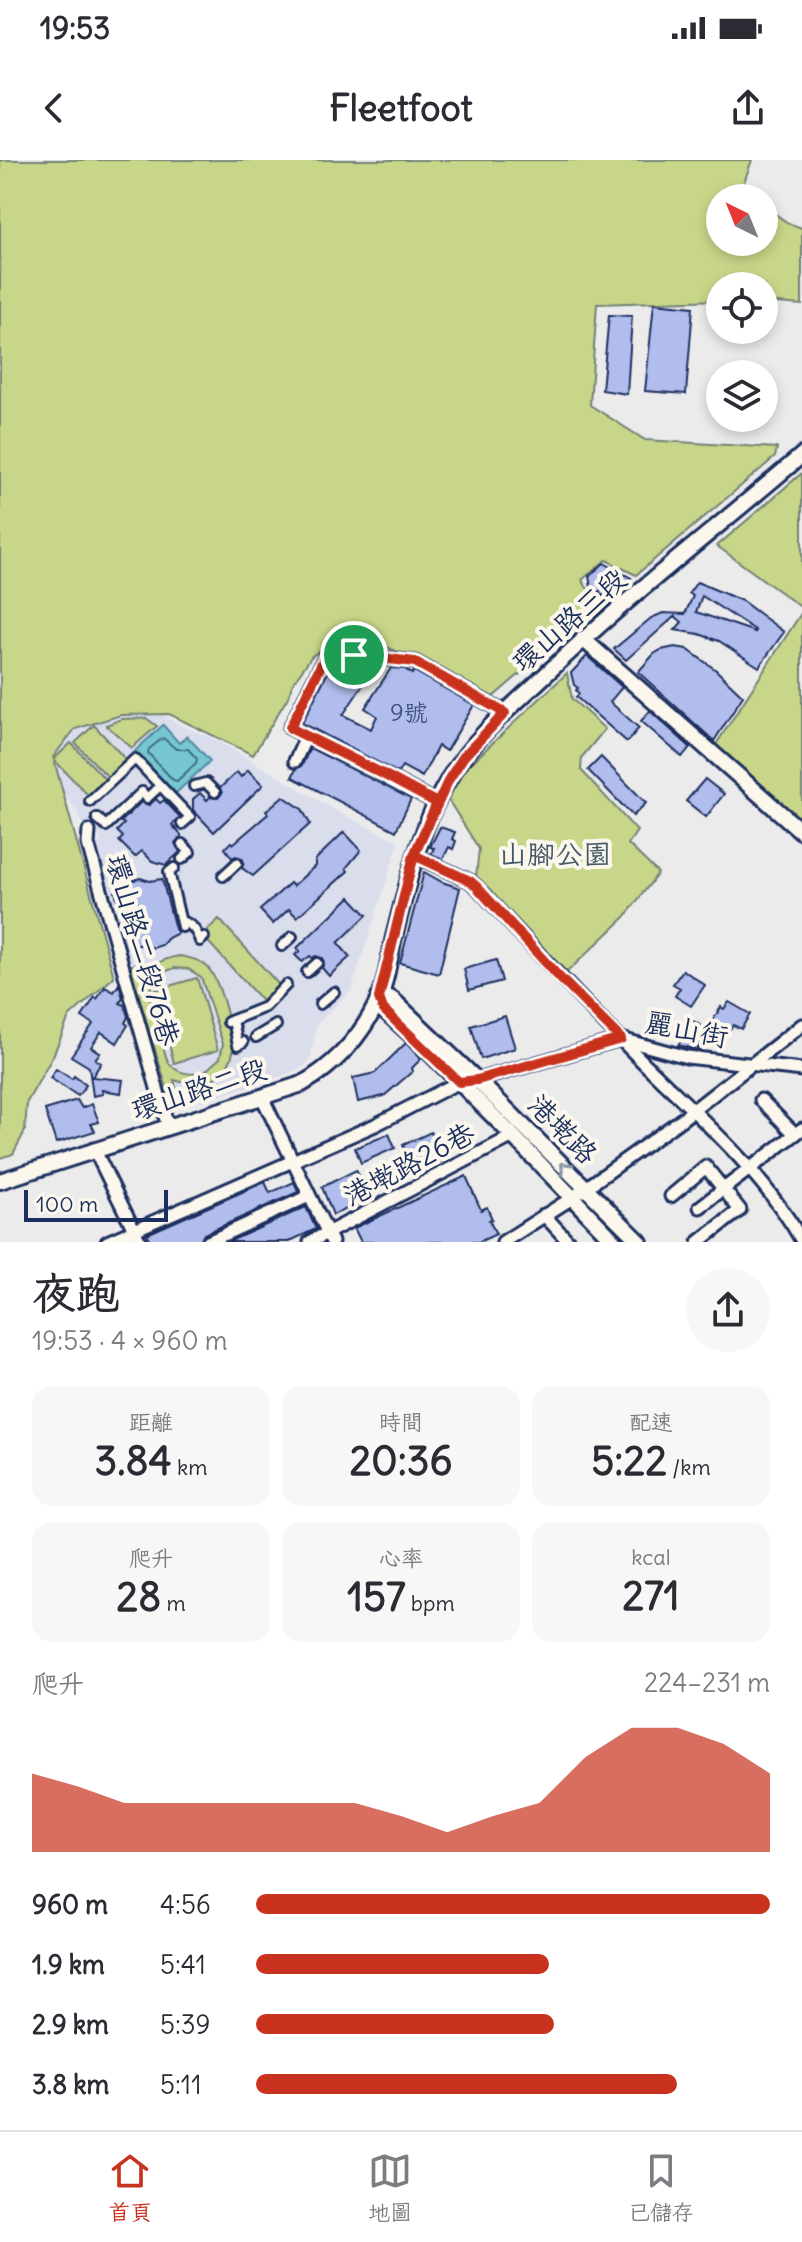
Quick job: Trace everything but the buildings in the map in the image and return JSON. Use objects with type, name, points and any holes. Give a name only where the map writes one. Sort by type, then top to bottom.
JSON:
[{"type":"street","name":"環山路三段","points":[[379,998],[414,855],[449,779],[464,756],[583,639],[802,455]]},
{"type":"street","points":[[583,639],[802,832]]},
{"type":"street","points":[[437,803],[290,728],[318,668],[330,653],[415,662],[505,713]]},
{"type":"street","points":[[295,761],[306,737]]},
{"type":"street","points":[[90,801],[135,759],[190,817],[182,824]]},
{"type":"street","points":[[194,786],[206,783],[215,792]]},
{"type":"street","points":[[97,818],[106,826],[142,792],[147,798],[160,786]]},
{"type":"street","name":"環山路二段76巷","points":[[89,831],[88,844],[168,1127]]},
{"type":"street","points":[[182,844],[190,852],[182,859]]},
{"type":"street","points":[[414,855],[477,887],[558,976],[750,1168],[802,1241]]},
{"type":"street","points":[[223,876],[237,863]]},
{"type":"street","points":[[174,868],[169,872],[181,924],[191,925],[200,941],[204,937]]},
{"type":"street","points":[[282,946],[292,937]]},
{"type":"street","points":[[307,972],[317,963]]},
{"type":"street","points":[[243,1042],[238,1045],[230,1021],[265,1007],[286,985]]},
{"type":"street","points":[[328,1013],[319,1003],[334,992]]},
{"type":"street","name":"環山路二段","points":[[0,1181],[302,1084],[324,1071],[346,1049],[366,1024],[379,998]]},
{"type":"street","name":"港墘路","points":[[615,1242],[513,1136],[383,1009],[379,998],[390,998],[640,1242]]},
{"type":"street","points":[[256,1037],[276,1025]]},
{"type":"street","name":"麗山街","points":[[750,1064],[802,1025]]},
{"type":"street","name":"麗山街","points":[[459,1082],[477,1080],[621,1039],[687,1057],[802,1070]]},
{"type":"street","points":[[503,1242],[572,1198],[693,1111],[750,1064]]},
{"type":"street","points":[[107,1242],[138,1236],[375,1125],[459,1082]]},
{"type":"street","points":[[262,1097],[330,1238]]},
{"type":"street","points":[[700,1207],[798,1132],[761,1100]]},
{"type":"street","name":"港墘路26巷","points":[[310,1242],[330,1238],[513,1136]]},
{"type":"street","points":[[94,1149],[138,1236]]},
{"type":"street","points":[[671,1196],[706,1167],[740,1210],[699,1242]]},
{"type":"street","points":[[208,1242],[309,1196]]},
{"type":"street","points":[[544,1215],[569,1242]]},
{"type":"shaded area","points":[[115,684],[174,722],[222,743],[340,813],[399,842],[351,991],[317,1024],[310,1061],[288,1074],[168,1112],[119,941],[97,845],[101,838],[84,828],[76,809],[35,760]]},
{"type":"green space","points":[[0,160],[752,160],[746,184],[706,184],[706,256],[778,256],[778,216],[802,228],[802,305],[778,303],[778,272],[706,272],[706,300],[597,304],[590,405],[645,440],[777,448],[775,457],[636,575],[606,560],[582,580],[599,606],[493,697],[414,658],[345,631],[311,657],[253,755],[169,714],[121,715],[75,729],[53,757],[71,743],[106,780],[89,796],[54,760],[114,977],[69,1017],[53,1056],[27,1102],[25,1131],[13,1154],[0,1158]]},
{"type":"green space","points":[[802,473],[802,608],[717,546]]},
{"type":"green space","points":[[802,612],[802,823],[715,746]]},
{"type":"green space","name":"山腳公園","points":[[567,673],[572,699],[605,729],[582,757],[581,770],[637,831],[628,844],[658,873],[625,917],[565,974],[476,877],[479,849],[447,798],[465,769]]},
{"type":"green space","points":[[146,718],[157,726],[132,748],[106,725],[122,719]]},
{"type":"green space","points":[[94,725],[126,760],[108,777],[75,743]]},
{"type":"green space","points":[[219,919],[279,985],[262,1001],[202,935]]},
{"type":"green space","points":[[180,956],[196,960],[210,970],[224,1003],[234,1047],[227,1067],[220,1074],[204,1082],[174,1080],[178,1095],[170,1098],[129,966],[137,964],[142,979],[153,966]],"holes":[[[175,968],[188,969],[201,977],[223,1044],[220,1058],[199,1074],[180,1072],[169,1063],[150,994],[151,986],[163,973]]]},
{"type":"green space","points":[[197,978],[218,1050],[174,1063],[155,990]]},
{"type":"water","points":[[163,725],[179,743],[187,736],[210,761],[175,794],[135,751]]},
{"type":"route","points":[[354,655],[330,653],[324,659],[290,728],[437,803],[414,855],[379,998],[383,1009],[459,1082],[477,1080],[621,1039],[558,976],[477,887],[414,855],[449,779],[464,756],[505,713],[415,662],[354,655]]}]
